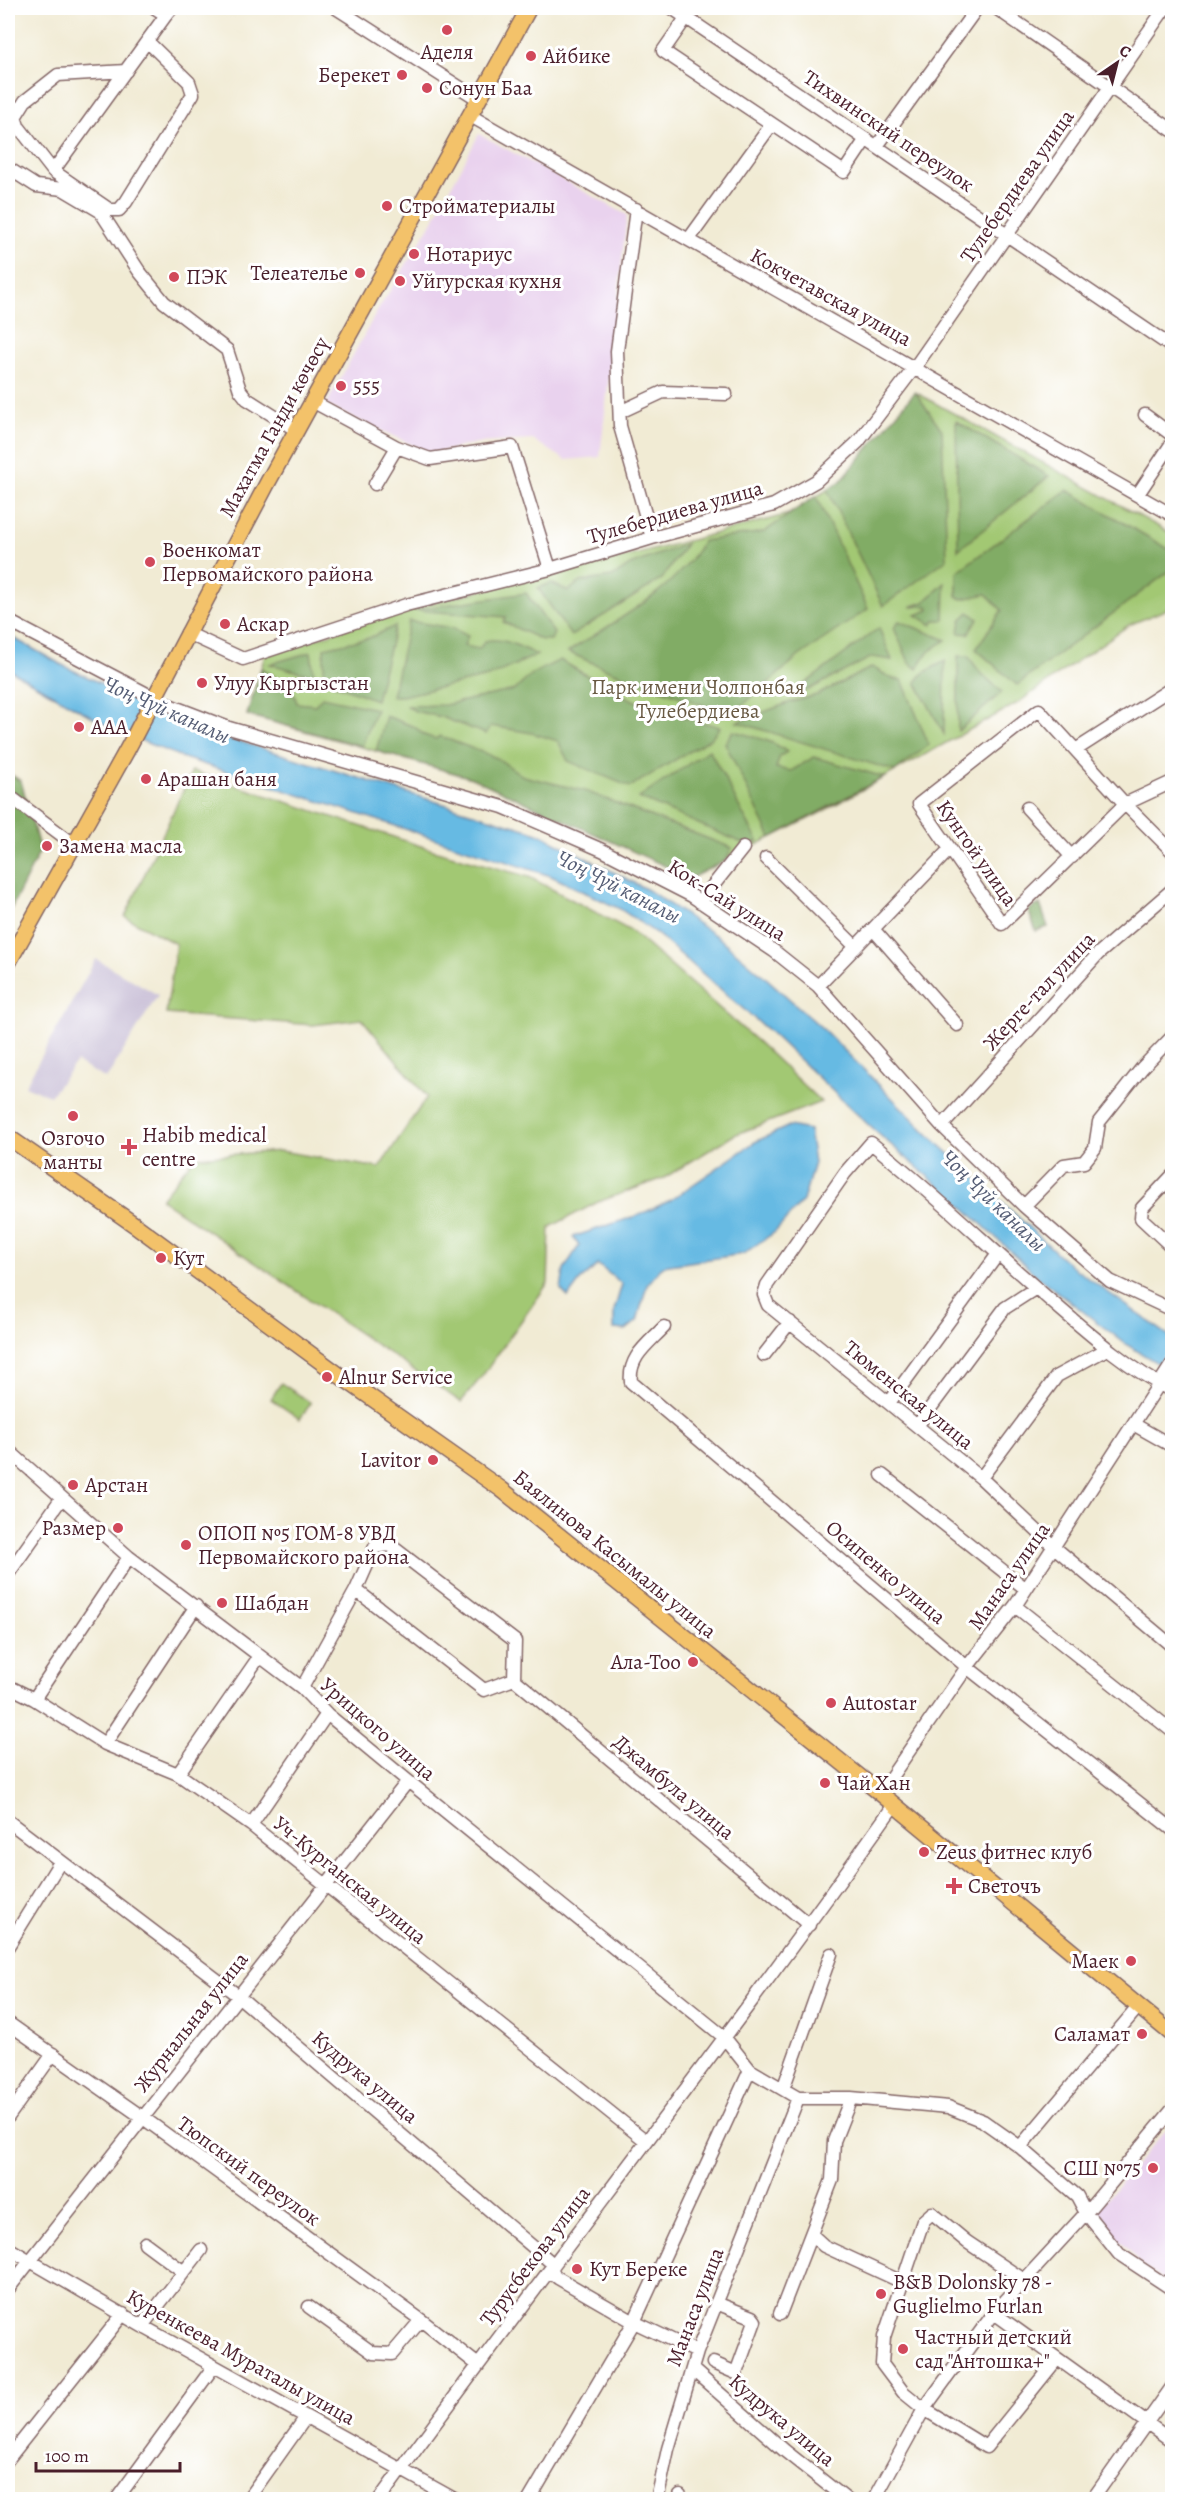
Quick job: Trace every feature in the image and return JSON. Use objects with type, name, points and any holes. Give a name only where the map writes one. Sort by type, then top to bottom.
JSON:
[{"type":"main road","name":"Махатма Ганди көчөсү","points":[[8,963],[75,845],[296,430],[529,8]]},
{"type":"main road","name":"Баялинова Касымалы улица","points":[[8,1137],[135,1225],[339,1375],[501,1489],[880,1793],[1173,2034]]},
{"type":"street","points":[[53,171],[169,11],[155,8]]},
{"type":"street","points":[[336,8],[478,99]]},
{"type":"street","points":[[877,146],[977,8]]},
{"type":"street","points":[[996,8],[1173,130]]},
{"type":"street","name":"Тулебердиева улица","points":[[187,633],[243,659],[406,605],[550,569],[652,538],[774,506],[816,481],[858,442],[915,367],[1165,8]]},
{"type":"street","points":[[678,11],[663,51],[844,171],[866,139]]},
{"type":"street","name":"Тихвинский переулок","points":[[678,11],[1173,347]]},
{"type":"street","points":[[126,71],[58,75],[25,101],[15,117],[18,126],[53,171],[110,210],[119,210],[126,202],[193,94],[189,82],[147,41]]},
{"type":"street","name":"Кокчетавская улица","points":[[469,115],[1173,515]]},
{"type":"street","points":[[689,239],[772,124]]},
{"type":"street","points":[[8,168],[36,186],[63,189],[100,211],[139,271],[164,302],[227,350],[240,390],[247,399],[296,430]]},
{"type":"street","points":[[636,209],[617,351],[620,426],[652,538]]},
{"type":"street","points":[[620,412],[663,392],[726,394]]},
{"type":"street","points":[[312,401],[397,447],[430,459],[512,447],[550,569]]},
{"type":"street","points":[[1144,415],[1173,435]]},
{"type":"street","points":[[1138,494],[1173,443]]},
{"type":"street","points":[[375,484],[397,447]]},
{"type":"street","name":"Кок-Сай улица","points":[[8,621],[154,698],[229,728],[503,807],[602,850],[700,902],[774,951],[818,986],[942,1126],[1024,1206],[1110,1281],[1173,1310]]},
{"type":"street","points":[[1173,688],[1077,749],[1125,804],[1173,851]]},
{"type":"street","name":"Кунгой улица","points":[[1077,749],[1039,710],[919,804],[1002,924],[1125,804],[1173,782]]},
{"type":"street","points":[[8,795],[75,845]]},
{"type":"street","points":[[1027,808],[1072,857]]},
{"type":"street","points":[[700,902],[743,848]]},
{"type":"street","points":[[818,986],[951,849]]},
{"type":"street","points":[[766,858],[856,947]]},
{"type":"street","name":"Жерге-тал улица","points":[[942,1126],[1098,954],[1173,890]]},
{"type":"street","points":[[873,929],[957,1025]]},
{"type":"street","points":[[1024,1206],[1064,1165],[1084,1162],[1095,1148],[1099,1122],[1142,1068],[1173,1037]]},
{"type":"street","name":"Тюменская улица","points":[[998,1254],[924,1186],[871,1143],[845,1173],[767,1284],[764,1295],[768,1305],[981,1478],[1054,1547],[1173,1646]]},
{"type":"street","points":[[1173,1176],[1142,1208],[1141,1218],[1173,1247]]},
{"type":"street","points":[[888,1403],[998,1254],[1107,1348],[1161,1380],[1173,1391]]},
{"type":"street","points":[[917,1426],[1005,1308],[1036,1288]]},
{"type":"street","points":[[764,1355],[790,1322]]},
{"type":"street","name":"Осипенко улица","points":[[664,1327],[633,1360],[630,1370],[631,1382],[967,1667],[1173,1829]]},
{"type":"street","points":[[981,1478],[1058,1376],[1107,1348]]},
{"type":"street","name":"Манаса улица","points":[[880,1793],[967,1667],[1015,1606],[1173,1364]]},
{"type":"street","points":[[1135,1425],[1173,1446]]},
{"type":"street","name":"Урицкого улица","points":[[8,1450],[129,1557],[302,1688],[327,1714],[723,2037]]},
{"type":"street","points":[[882,1475],[1026,1589]]},
{"type":"street","points":[[8,1571],[61,1499]]},
{"type":"street","points":[[302,1688],[356,1590],[375,1547],[390,1545],[515,1641],[514,1679],[484,1690],[356,1590]]},
{"type":"street","points":[[34,1699],[129,1557]]},
{"type":"street","points":[[105,1744],[196,1606]]},
{"type":"street","points":[[1015,1606],[1173,1731]]},
{"type":"street","points":[[178,1774],[259,1657]]},
{"type":"street","name":"Джамбула улица","points":[[514,1679],[809,1925]]},
{"type":"street","name":"Уч-Курганская улица","points":[[8,1686],[34,1699],[105,1744],[178,1774],[251,1825],[323,1885],[646,2141]]},
{"type":"street","points":[[251,1825],[327,1714]]},
{"type":"street","name":"Журнальная улица","points":[[8,2289],[323,1885],[408,1780]]},
{"type":"street","points":[[894,1805],[809,1925],[723,2037],[750,2070],[798,2098],[851,2098],[948,2107],[983,2121],[1020,2147],[1077,2196],[1086,2213],[1119,2254],[1173,2289]]},
{"type":"street","name":"Кудрука улица","points":[[8,1821],[237,1995],[553,2264],[552,2273],[558,2278],[634,2322],[697,2352]]},
{"type":"street","points":[[8,1946],[60,1862]]},
{"type":"street","points":[[783,2089],[831,1954]]},
{"type":"street","points":[[1020,2147],[1140,2006]]},
{"type":"street","name":"Тюпский переулок","points":[[8,2023],[142,2117],[421,2320],[478,2365]]},
{"type":"street","name":"Турусбекова улица","points":[[379,2499],[723,2037]]},
{"type":"street","points":[[8,2117],[53,2054]]},
{"type":"street","points":[[529,2499],[634,2322],[750,2070]]},
{"type":"street","name":"Манаса улица","points":[[657,2499],[668,2450],[697,2352],[798,2098]]},
{"type":"street","points":[[780,2314],[832,2180],[834,2141],[851,2098]]},
{"type":"street","points":[[874,2499],[924,2409],[993,2313],[1086,2213],[1173,2110]]},
{"type":"street","points":[[1024,2280],[967,2242],[932,2213],[923,2221],[902,2282],[884,2337],[882,2364],[903,2392],[924,2409],[986,2447],[1058,2359]]},
{"type":"street","points":[[812,2235],[824,2246],[902,2282]]},
{"type":"street","points":[[145,2243],[184,2272]]},
{"type":"street","name":"Куренкеева Мураталы улица","points":[[8,2248],[142,2326],[456,2499]]},
{"type":"street","points":[[142,2326],[201,2250]]},
{"type":"street","points":[[713,2363],[736,2373],[755,2321],[752,2317],[716,2303]]},
{"type":"street","points":[[309,2307],[373,2353],[387,2356],[392,2355],[421,2320]]},
{"type":"street","points":[[993,2313],[1173,2441]]},
{"type":"street","points":[[8,2459],[123,2314]]},
{"type":"street","points":[[116,2499],[214,2366]]},
{"type":"street","name":"Кудрука улица","points":[[692,2369],[785,2451],[848,2499]]},
{"type":"street","points":[[1092,2499],[1173,2387]]},
{"type":"street","points":[[247,2499],[306,2417]]},
{"type":"shaded area","points":[[479,134],[627,215],[600,457],[566,460],[533,440],[476,443],[432,454],[326,405],[376,313],[432,223]]},
{"type":"shaded area","points":[[96,959],[158,995],[106,1079],[76,1062],[50,1096],[25,1086]]},
{"type":"shaded area","name":"СШ №75","points":[[1172,2123],[1172,2284],[1143,2267],[1095,2212]]},
{"type":"green space","name":"Парк имени Чолпонбая Тулебердиева","points":[[915,392],[1172,534],[1172,607],[1129,625],[1016,704],[822,812],[691,878],[605,825],[472,778],[247,715],[265,655],[393,613],[544,574],[638,554],[789,514],[840,482]]},
{"type":"green space","points":[[915,392],[942,430],[947,559],[883,606],[827,489],[840,482]]},
{"type":"green space","points":[[956,421],[1049,476],[958,550]]},
{"type":"green space","points":[[1067,490],[1172,551],[1172,569],[1017,685],[976,649],[1002,610],[986,594],[962,599],[957,596],[957,572]]},
{"type":"green space","points":[[816,496],[868,609],[799,656],[736,711],[729,715],[611,671],[568,652],[643,604],[676,575],[703,541],[764,532]]},
{"type":"green space","points":[[686,544],[662,579],[571,636],[538,588],[551,583],[568,591],[580,582],[612,577],[630,565]]},
{"type":"green space","points":[[945,583],[944,620],[935,620],[932,625],[916,615],[929,610],[928,606],[910,607],[924,602]]},
{"type":"green space","points":[[526,593],[554,633],[551,640],[542,640],[503,622],[506,617],[411,610]]},
{"type":"green space","points":[[969,612],[978,619],[968,634],[959,633],[961,620]]},
{"type":"green space","points":[[409,621],[452,628],[468,636],[464,646],[479,649],[485,641],[499,640],[512,643],[537,655],[488,677],[402,696],[392,696]]},
{"type":"green space","points":[[899,621],[946,640],[927,653],[917,669],[909,662],[894,628]]},
{"type":"green space","points":[[395,626],[376,700],[324,680],[324,648],[369,638]]},
{"type":"green space","points":[[879,628],[892,660],[872,657],[804,692],[790,695]]},
{"type":"green space","points":[[311,652],[314,676],[270,664]]},
{"type":"green space","points":[[958,656],[968,656],[980,672],[1002,692],[958,731]]},
{"type":"green space","points":[[560,660],[614,691],[650,708],[720,727],[710,739],[630,787],[568,761],[558,741],[532,733],[491,726],[486,734],[441,717],[415,711],[407,706],[445,705],[515,690],[532,674]]},
{"type":"green space","points":[[945,661],[944,734],[916,682],[923,673]]},
{"type":"green space","points":[[872,667],[893,679],[902,680],[929,745],[895,771],[737,722],[817,695]]},
{"type":"green space","points":[[261,668],[292,688],[297,703],[315,705],[322,697],[376,709],[362,746],[247,715]]},
{"type":"green space","points":[[386,716],[415,727],[424,735],[435,739],[440,736],[497,758],[523,776],[585,791],[732,848],[726,860],[691,878],[472,778],[376,751]]},
{"type":"green space","points":[[733,731],[768,741],[787,752],[780,756],[776,768],[791,771],[814,757],[884,777],[771,838],[725,743]]},
{"type":"green space","points":[[709,750],[758,841],[749,846],[639,798]]},
{"type":"green space","points":[[192,771],[433,850],[529,877],[631,931],[759,1043],[821,1102],[734,1135],[664,1178],[598,1202],[550,1227],[548,1283],[483,1375],[461,1402],[161,1199],[194,1157],[281,1151],[379,1168],[427,1097],[362,1019],[313,1025],[166,1014],[176,944],[125,917]]},
{"type":"green space","points":[[8,773],[21,781],[40,851],[8,915]]},
{"type":"green space","points":[[1040,904],[1048,927],[1036,931],[1028,910]]},
{"type":"green space","points":[[281,1383],[311,1403],[300,1419],[271,1399]]},
{"type":"water","name":"Чоң Чүй каналы","points":[[8,635],[64,666],[196,728],[538,833],[648,890],[718,937],[765,977],[823,1029],[929,1135],[1070,1265],[1172,1338],[1172,1372],[1127,1345],[1039,1278],[961,1205],[875,1131],[771,1033],[657,934],[620,909],[551,876],[184,758],[115,730],[8,669]]},
{"type":"water","points":[[789,1126],[809,1130],[814,1163],[803,1201],[775,1232],[743,1254],[663,1266],[647,1285],[637,1321],[626,1330],[614,1329],[614,1311],[622,1284],[598,1265],[580,1281],[568,1297],[561,1290],[564,1269],[579,1246],[573,1237],[639,1215],[669,1201],[755,1142]]},
{"type":"pier","points":[[1172,1343],[1172,1375],[1157,1366]]},
{"type":"place","name":"Аделя","points":[[447,30]]},
{"type":"place","name":"Айбике","points":[[531,56]]},
{"type":"place","name":"Берекет","points":[[402,75]]},
{"type":"place","name":"Сонун Баа","points":[[427,88]]},
{"type":"place","name":"Стройматериалы","points":[[387,206]]},
{"type":"place","name":"Нотариус","points":[[414,254]]},
{"type":"place","name":"Телеателье","points":[[360,273]]},
{"type":"place","name":"ПЭК","points":[[174,277]]},
{"type":"place","name":"Уйгурская кухня","points":[[400,281]]},
{"type":"place","name":"555","points":[[341,386]]},
{"type":"place","name":"Военкомат Первомайского района","points":[[150,562]]},
{"type":"place","name":"Аскар","points":[[225,624]]},
{"type":"place","name":"Улуу Кыргызстан","points":[[202,683]]},
{"type":"place","name":"ААА","points":[[79,727]]},
{"type":"place","name":"Арашан баня","points":[[146,779]]},
{"type":"place","name":"Замена масла","points":[[47,846]]},
{"type":"place","name":"Озгочо манты","points":[[73,1116]]},
{"type":"place","name":"Habib medical centre","points":[[129,1147]]},
{"type":"place","name":"Кут","points":[[161,1258]]},
{"type":"place","name":"Alnur Service","points":[[327,1377]]},
{"type":"place","name":"Lavitor","points":[[433,1460]]},
{"type":"place","name":"Арстан","points":[[73,1485]]},
{"type":"place","name":"Размер","points":[[118,1528]]},
{"type":"place","name":"ОПОП №5 ГОМ-8 УВД Первомайского района","points":[[186,1545]]},
{"type":"place","name":"Шабдан","points":[[222,1603]]},
{"type":"place","name":"Ала-Тоо","points":[[693,1662]]},
{"type":"place","name":"Autostar","points":[[831,1703]]},
{"type":"place","name":"Чай Хан","points":[[825,1783]]},
{"type":"place","name":"Zeus фитнес клуб","points":[[924,1852]]},
{"type":"place","name":"Светочъ","points":[[954,1886]]},
{"type":"place","name":"Маек","points":[[1131,1961]]},
{"type":"place","name":"Саламат","points":[[1142,2034]]},
{"type":"place","name":"СШ №75","points":[[1153,2168]]},
{"type":"place","name":"Кут Береке","points":[[577,2269]]},
{"type":"place","name":"B&B Dolonsky 78 - Guglielmo Furlan","points":[[881,2294]]},
{"type":"place","name":"Частный детский сад \"Антошка+\"","points":[[903,2349]]}]
